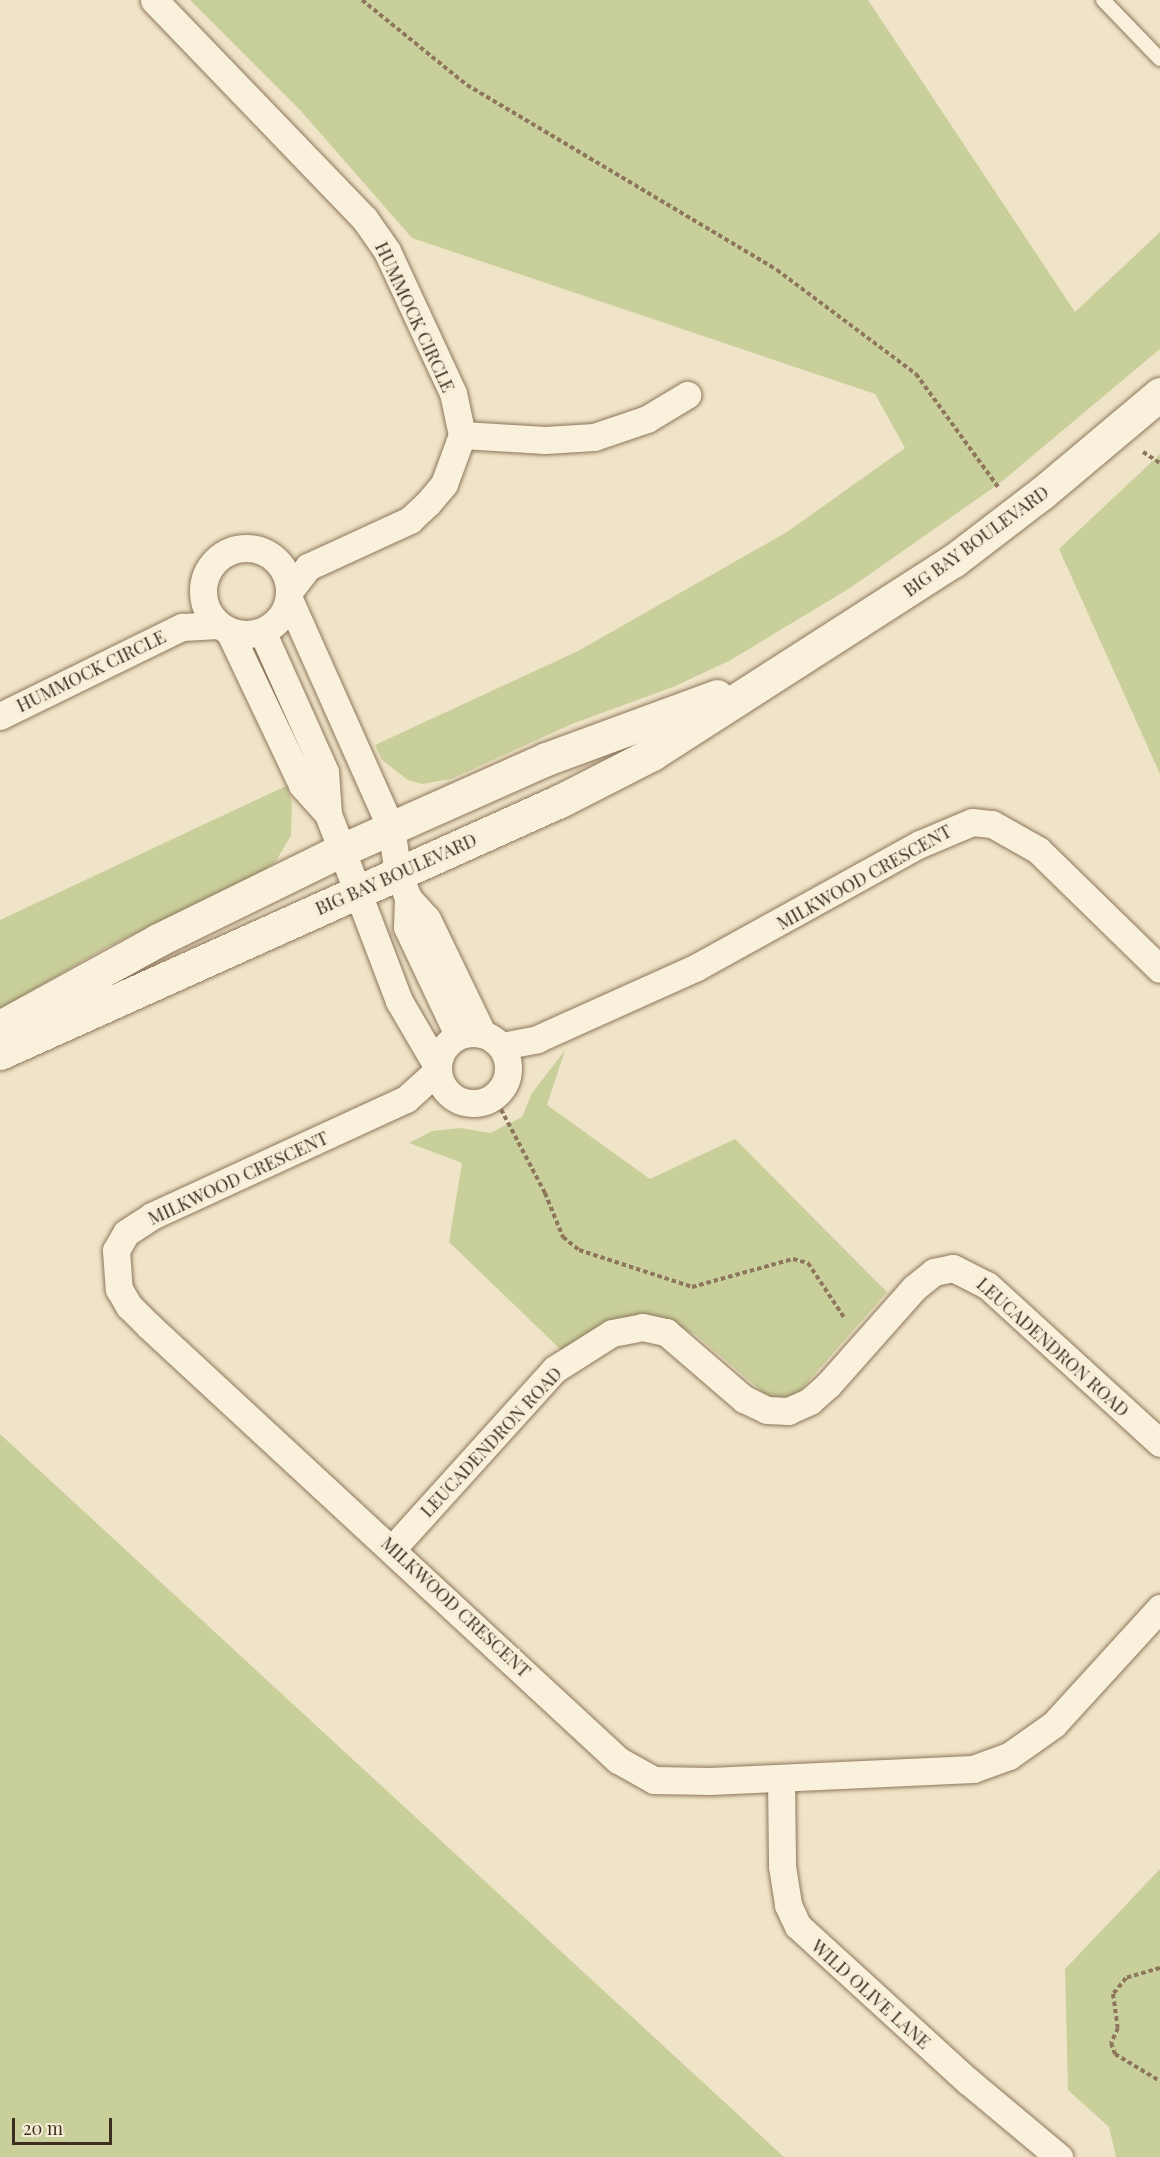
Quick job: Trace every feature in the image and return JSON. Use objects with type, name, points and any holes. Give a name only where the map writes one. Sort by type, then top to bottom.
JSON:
[{"type":"street","name":"HUMMOCK CIRCLE","points":[[154,0],[364,218],[387,251],[434,349],[453,393],[462,435]]},
{"type":"street","name":"BIG BAY BOULEVARD","points":[[0,1053],[356,891],[403,886],[652,754],[908,591],[1017,512],[1160,394]]},
{"type":"street","points":[[224,628],[245,634],[262,631],[280,619],[290,595],[308,567],[410,520],[444,483],[462,435],[545,440],[594,437],[647,418],[687,395]]},
{"type":"street","points":[[244,547],[262,550],[277,560],[287,574],[290,595],[391,828],[403,886],[428,919],[504,1084],[494,1096],[481,1103],[464,1103],[450,1096],[399,1001],[356,891],[344,849],[327,814],[302,785],[224,628],[202,597],[204,579],[212,563],[227,551],[244,547]]},
{"type":"street","points":[[277,560],[308,567]]},
{"type":"street","name":"HUMMOCK CIRCLE","points":[[182,627],[202,597]]},
{"type":"street","name":"HUMMOCK CIRCLE","points":[[0,716],[182,627],[224,628]]},
{"type":"street","points":[[262,631],[325,772],[327,814]]},
{"type":"street","name":"BIG BAY BOULEVARD","points":[[0,1027],[158,940],[344,849],[546,759],[780,672]]},
{"type":"street","name":"MILKWOOD CRESCENT","points":[[487,1046],[537,1039],[738,946],[920,844],[972,822],[992,824],[1038,850],[1160,969]]},
{"type":"street","points":[[437,1069],[443,1048],[487,1046]]},
{"type":"street","name":"MILKWOOD CRESCENT","points":[[437,1069],[406,1099],[152,1216],[126,1233],[116,1250],[119,1289],[129,1306],[393,1548],[618,1760],[654,1780],[781,1779],[973,1769],[1009,1756],[1054,1724],[1160,1608]]},
{"type":"street","name":"MILKWOOD CRESCENT","points":[[406,1099],[450,1096]]},
{"type":"street","name":"LEUCADENDRON ROAD","points":[[393,1548],[555,1369],[612,1333],[642,1326],[666,1332],[744,1399],[767,1410],[788,1411],[810,1401],[828,1385],[914,1288],[934,1272],[953,1268],[969,1272],[987,1285],[1160,1443]]},
{"type":"street","name":"WILD OLIVE LANE","points":[[781,1779],[782,1866],[788,1905],[798,1926],[950,2065],[1059,2157]]},
{"type":"lane","points":[[1103,0],[1160,59]]},
{"type":"path","points":[[362,0],[467,86],[777,270],[916,374],[1017,512]]},
{"type":"path","points":[[494,1096],[545,1193],[563,1237],[579,1250],[692,1287],[793,1259],[808,1263],[842,1317],[869,1339]]},
{"type":"path","points":[[1160,1968],[1125,1978],[1113,1994],[1118,2028],[1111,2043],[1115,2054],[1160,2081]]},
{"type":"green space","points":[[190,0],[868,0],[1075,312],[1160,232],[1160,349],[1000,483],[850,588],[729,661],[673,687],[572,724],[451,779],[422,784],[408,780],[382,760],[375,745],[578,651],[787,532],[905,448],[875,394],[412,238],[300,110]]},
{"type":"green space","points":[[1160,454],[1160,774],[1059,549]]},
{"type":"green space","points":[[286,786],[292,802],[291,835],[276,861],[265,870],[105,948],[0,1009],[0,920]]},
{"type":"green space","points":[[565,1050],[547,1105],[650,1179],[735,1139],[887,1292],[790,1402],[773,1401],[696,1335],[667,1321],[573,1351],[560,1349],[449,1242],[462,1163],[409,1143],[432,1131],[461,1128],[490,1133],[522,1117],[532,1093]]},
{"type":"green space","points":[[0,1434],[784,2157],[0,2157]]},
{"type":"green space","points":[[1160,1869],[1160,2157],[1116,2157],[1109,2127],[1068,2090],[1065,1969]]}]
